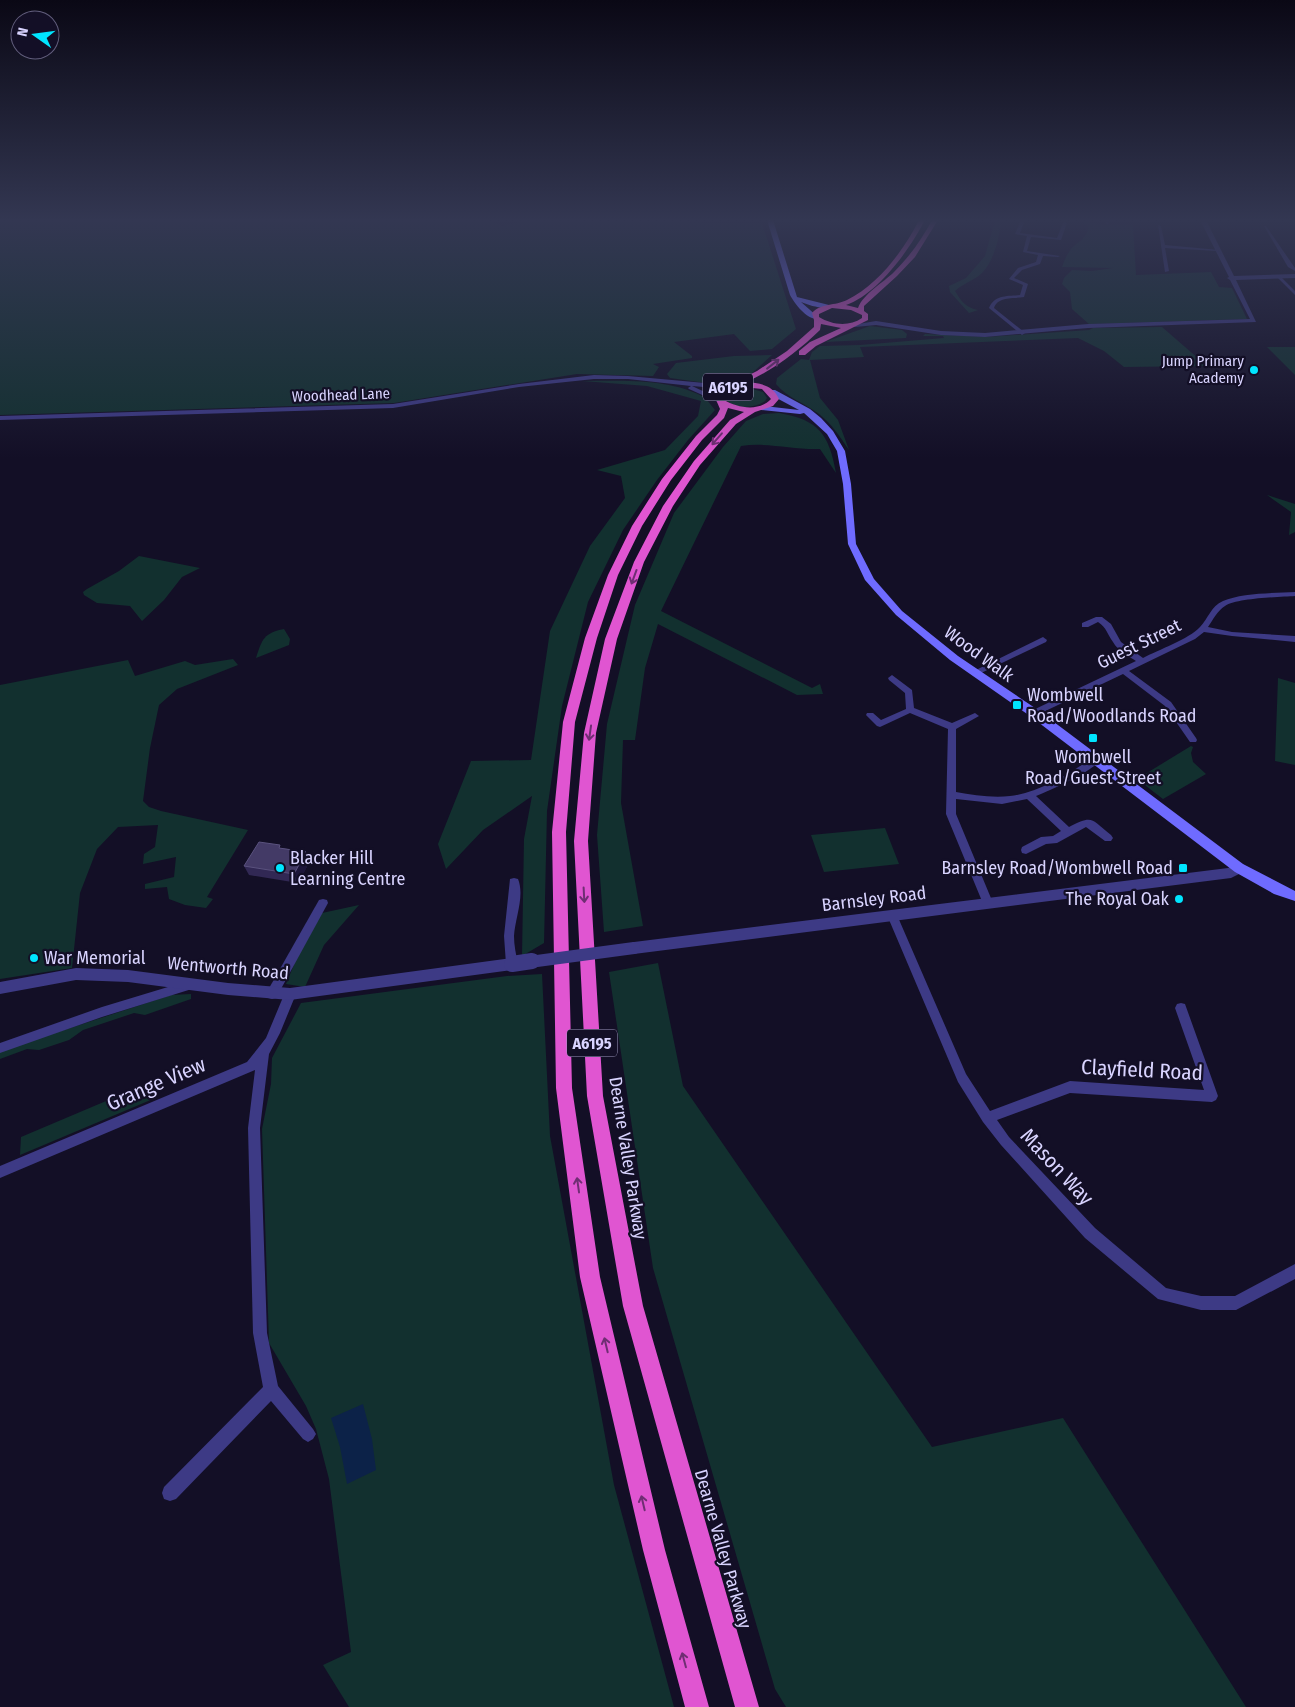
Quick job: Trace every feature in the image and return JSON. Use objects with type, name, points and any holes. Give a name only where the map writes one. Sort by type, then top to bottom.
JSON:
[{"type":"highway","name":"A6195","points":[[697,1707],[654,1550],[590,1276],[564,1088],[559,832],[569,722],[591,638],[613,574],[637,526],[667,478],[699,438],[721,416],[724,409],[718,398],[720,392],[765,370],[814,332],[818,326],[815,313],[817,311],[852,300]]},
{"type":"highway","points":[[779,371],[813,344],[866,319],[861,306],[867,300]]},
{"type":"highway","points":[[831,306],[848,307],[862,312]]},
{"type":"highway","points":[[817,319],[831,325],[854,325]]},
{"type":"highway","name":"A6195","points":[[721,402],[736,409],[760,408],[774,399],[770,391],[769,380]]},
{"type":"highway","name":"A6195","points":[[729,387],[755,385],[770,391]]},
{"type":"highway","name":"Dearne Valley Parkway","points":[[747,1707],[633,1306],[595,1096],[581,841],[590,732],[611,639],[639,562],[668,506],[697,463],[733,422],[760,408]]},
{"type":"main road","points":[[797,300],[798,303],[817,319]]},
{"type":"main road","points":[[799,300],[812,304],[831,306]]},
{"type":"main road","name":"Wood Walk","points":[[770,391],[807,411],[818,420],[830,433],[841,451],[847,484],[852,544],[870,580],[899,613],[954,658],[1034,713],[1239,868],[1278,890],[1295,896]]},
{"type":"main road","name":"Wood Walk","points":[[760,408],[792,410],[818,420]]},
{"type":"street","points":[[998,300],[993,303],[991,308],[1022,333]]},
{"type":"street","points":[[854,325],[872,323],[940,333],[985,335],[1088,326],[1254,321],[1242,300]]},
{"type":"street","points":[[862,312],[896,326]]},
{"type":"street","name":"Woodhead Lane","points":[[0,418],[393,406],[543,382],[595,377],[641,378],[729,387]]},
{"type":"street","name":"Woodhead Lane","points":[[680,383],[721,402]]},
{"type":"street","name":"Guest Street","points":[[1034,713],[1192,637],[1203,629],[1214,612],[1224,603],[1259,596],[1295,594]]},
{"type":"street","points":[[1085,625],[1099,619],[1102,620],[1112,628],[1116,643],[1142,661]]},
{"type":"street","name":"Guest Street","points":[[1203,629],[1232,634],[1295,639]]},
{"type":"street","points":[[976,672],[1042,640]]},
{"type":"street","points":[[1122,670],[1168,704],[1193,740]]},
{"type":"street","points":[[892,678],[910,692],[910,710]]},
{"type":"street","points":[[870,715],[880,724],[910,710],[952,727],[975,716]]},
{"type":"street","points":[[952,727],[951,814],[988,903]]},
{"type":"street","points":[[951,795],[971,799],[1010,800],[1029,795],[1096,760]]},
{"type":"street","points":[[1029,795],[1067,831]]},
{"type":"street","points":[[1026,850],[1044,840],[1054,840],[1067,831],[1087,822],[1108,838]]},
{"type":"street","name":"Barnsley Road","points":[[512,964],[1231,873],[1239,868]]},
{"type":"street","points":[[512,964],[508,936],[515,890],[514,882]]},
{"type":"street","points":[[272,994],[323,903]]},
{"type":"street","name":"Mason Way","points":[[892,915],[959,1070],[987,1118],[1005,1141],[1090,1233],[1163,1294],[1201,1303],[1236,1304],[1295,1271]]},
{"type":"street","name":"Wentworth Road","points":[[0,988],[76,974],[128,976],[272,994],[290,994],[512,964]]},
{"type":"street","points":[[0,1048],[102,1012],[191,985]]},
{"type":"street","name":"Grange View","points":[[0,1172],[251,1066],[263,1055],[275,1034],[290,994]]},
{"type":"street","name":"Clayfield Road","points":[[987,1118],[1070,1086],[1212,1096],[1181,1008]]},
{"type":"street","points":[[263,1055],[254,1128],[260,1333],[271,1390],[308,1434]]},
{"type":"street","points":[[170,1493],[271,1390]]},
{"type":"green space","points":[[0,300],[787,300],[796,329],[772,349],[750,351],[734,334],[674,342],[692,358],[653,364],[659,367],[653,376],[577,374],[394,403],[0,415]]},
{"type":"green space","points":[[957,300],[960,300],[970,308],[978,310],[969,313]]},
{"type":"green space","points":[[1071,300],[1238,300],[1247,319],[1089,324],[1072,309]]},
{"type":"green space","points":[[870,326],[902,330],[907,334],[906,338],[825,342]]},
{"type":"green space","points":[[1162,327],[1207,366],[1124,367],[1104,351],[1078,338],[860,347],[864,357],[810,360],[820,398],[838,420],[849,450],[824,418],[785,393],[776,384],[777,378],[801,359],[809,360],[812,352],[820,346],[860,345],[944,338],[943,336],[923,336],[925,334],[987,337],[1089,330],[1093,328]]},
{"type":"green space","points":[[1267,347],[1295,347],[1295,375]]},
{"type":"green space","points":[[772,355],[751,374],[713,384],[670,378],[667,374],[676,363],[734,356]]},
{"type":"green space","points":[[582,381],[628,381],[674,386],[702,396],[715,410],[688,440],[657,480],[623,530],[588,602],[562,706],[547,811],[544,943],[522,956],[524,839],[532,796],[483,830],[446,869],[438,844],[471,761],[531,760],[550,631],[590,546],[625,498],[621,476],[597,470],[665,450],[698,416],[701,401],[647,386]]},
{"type":"green space","points":[[745,387],[763,392],[767,398],[755,406],[743,407],[732,404],[724,397],[727,392]]},
{"type":"green space","points":[[779,413],[804,420],[820,431],[830,448],[836,473],[820,449],[761,445],[741,446],[661,611],[812,688],[820,684],[823,694],[797,695],[658,624],[645,668],[635,740],[623,740],[621,803],[643,926],[604,932],[597,835],[607,724],[635,605],[674,513],[723,447],[746,421],[763,414]]},
{"type":"green space","points":[[1267,495],[1295,504],[1295,532],[1289,535],[1291,512]]},
{"type":"green space","points":[[139,556],[200,568],[182,577],[164,600],[142,621],[130,606],[97,603],[84,595],[83,592],[87,589],[119,571]]},
{"type":"green space","points":[[284,629],[290,639],[289,645],[256,658],[265,638],[272,633]]},
{"type":"green space","points":[[233,659],[238,665],[177,689],[159,705],[150,748],[143,801],[149,807],[161,811],[248,830],[207,897],[213,899],[206,908],[185,905],[169,899],[167,887],[145,889],[145,884],[174,877],[176,857],[143,864],[144,854],[155,847],[158,825],[118,827],[97,849],[80,893],[72,968],[0,979],[0,685],[128,660],[135,676],[185,661],[195,665]]},
{"type":"green space","points":[[1278,678],[1295,683],[1295,765],[1275,761]]},
{"type":"green space","points":[[1191,746],[1193,747],[1191,753],[1193,762],[1206,774],[1163,799],[1137,779]]},
{"type":"green space","points":[[885,828],[899,864],[824,872],[811,835]]},
{"type":"green space","points":[[359,905],[324,945],[305,987],[286,984],[296,960],[322,913]]},
{"type":"green space","points":[[658,963],[683,1086],[932,1447],[1063,1418],[1246,1707],[786,1707],[775,1689],[653,1268],[609,972]]},
{"type":"green space","points":[[542,974],[550,1136],[614,1485],[674,1707],[349,1707],[323,1665],[351,1652],[329,1479],[316,1429],[306,1406],[269,1343],[262,1129],[271,1084],[272,1058],[301,1003],[507,976]]},
{"type":"green space","points":[[191,994],[191,999],[145,1015],[134,1013],[83,1030],[69,1040],[39,1050],[27,1049],[0,1059],[0,1051],[171,995]]},
{"type":"green space","points":[[151,1082],[153,1099],[20,1155],[21,1137]]},
{"type":"water","points":[[363,1404],[372,1439],[376,1470],[347,1484],[340,1447],[331,1418]]},
{"type":"building","points":[[259,842],[280,845],[279,848],[306,852],[294,874],[244,866]]},
{"type":"place","name":"Jump Primary Academy","points":[[1254,370]]},
{"type":"place","name":"Wombwell Road/Woodlands Road","points":[[1017,705]]},
{"type":"place","name":"Wombwell Road/Guest Street","points":[[1093,738]]},
{"type":"place","name":"Blacker Hill Learning Centre","points":[[280,868]]},
{"type":"place","name":"Barnsley Road/Wombwell Road","points":[[1183,868]]},
{"type":"place","name":"The Royal Oak","points":[[1179,899]]},
{"type":"place","name":"War Memorial","points":[[34,958]]}]
